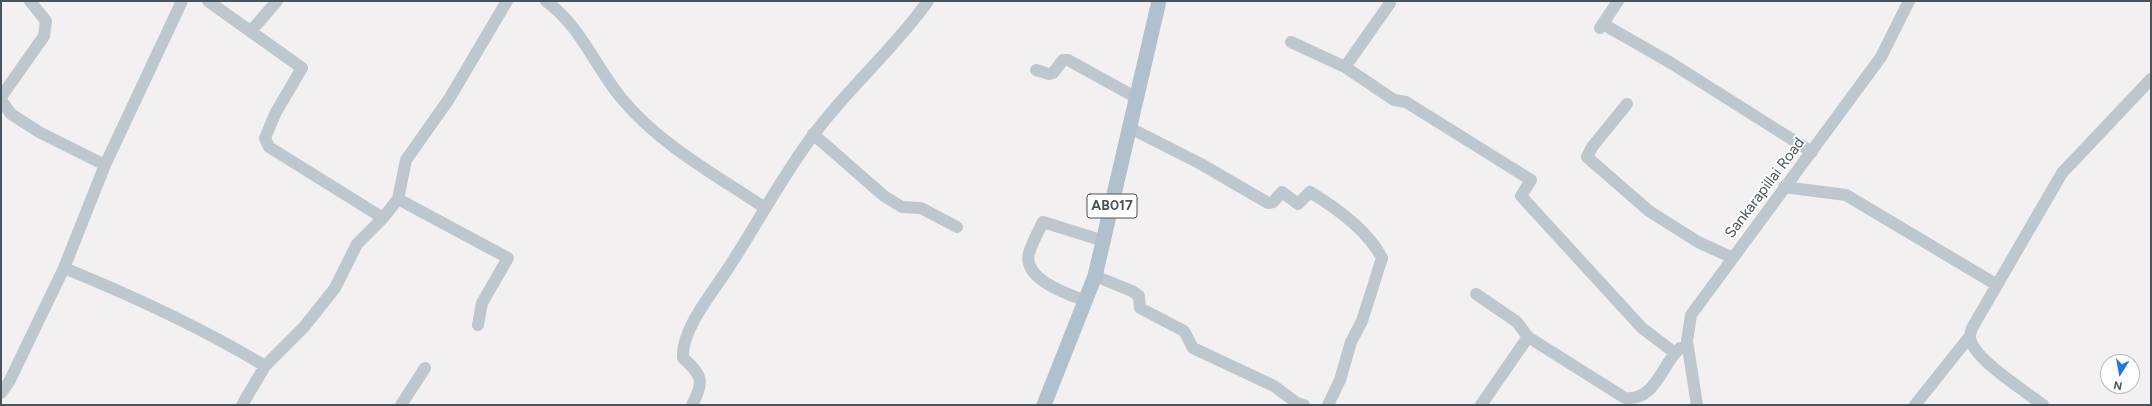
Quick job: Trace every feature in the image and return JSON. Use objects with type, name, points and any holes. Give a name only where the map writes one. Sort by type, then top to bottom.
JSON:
[{"type":"main road","name":"AB017","points":[[1044,405],[1095,276],[1160,1]]},
{"type":"street","points":[[1,97],[44,36],[46,21],[30,1]]},
{"type":"street","points":[[1,393],[9,382],[64,268],[105,165],[182,1]]},
{"type":"street","points":[[208,1],[302,68],[276,112],[265,138],[270,147],[383,218]]},
{"type":"street","points":[[251,31],[277,1]]},
{"type":"street","points":[[242,405],[266,366],[309,321],[335,288],[357,244],[383,218],[398,199],[406,160],[449,99],[507,1]]},
{"type":"street","points":[[546,1],[572,26],[622,99],[650,128],[693,160],[765,208]]},
{"type":"street","points":[[692,405],[698,393],[701,380],[696,369],[683,358],[682,347],[692,325],[813,134],[848,91],[877,62],[928,1]]},
{"type":"street","points":[[1618,1],[1601,26],[1671,63],[1812,152]]},
{"type":"street","name":"Sankarapillai Road","points":[[1697,405],[1687,341],[1691,315],[1881,57],[1909,1]]},
{"type":"street","points":[[1345,67],[1390,3]]},
{"type":"street","points":[[1291,42],[1345,67],[1394,100],[1406,102],[1531,180],[1521,196],[1642,328],[1674,353]]},
{"type":"street","points":[[1036,70],[1048,74],[1053,73],[1063,60],[1068,60],[1137,98]]},
{"type":"street","points":[[1915,405],[1970,336],[1972,328],[2062,173],[2151,79]]},
{"type":"street","points":[[1,100],[10,114],[39,132],[105,165]]},
{"type":"street","points":[[1627,104],[1592,146],[1587,157],[1649,211],[1698,242],[1733,258]]},
{"type":"street","points":[[1130,128],[1268,203],[1272,202],[1282,192],[1298,204],[1310,192],[1331,204],[1375,245],[1382,258],[1362,322],[1351,342],[1340,380],[1328,405]]},
{"type":"street","points":[[813,134],[884,196],[902,207],[921,208],[957,227]]},
{"type":"street","points":[[1784,187],[1846,196],[1997,285]]},
{"type":"street","points":[[398,199],[508,258],[482,303],[478,325]]},
{"type":"street","points":[[1086,302],[1061,291],[1036,276],[1029,268],[1029,255],[1043,222],[1104,240]]},
{"type":"street","points":[[64,268],[108,286],[222,340],[266,366]]},
{"type":"street","points":[[1095,276],[1132,290],[1139,296],[1140,308],[1184,331],[1193,348],[1274,386],[1297,403],[1304,405]]},
{"type":"street","points":[[1476,294],[1517,322],[1528,337],[1626,398],[1637,399],[1651,389],[1674,353],[1687,341]]},
{"type":"street","points":[[1970,336],[1972,344],[1989,365],[2039,404]]},
{"type":"street","points":[[1481,405],[1528,337]]},
{"type":"street","points":[[402,405],[425,368]]}]
